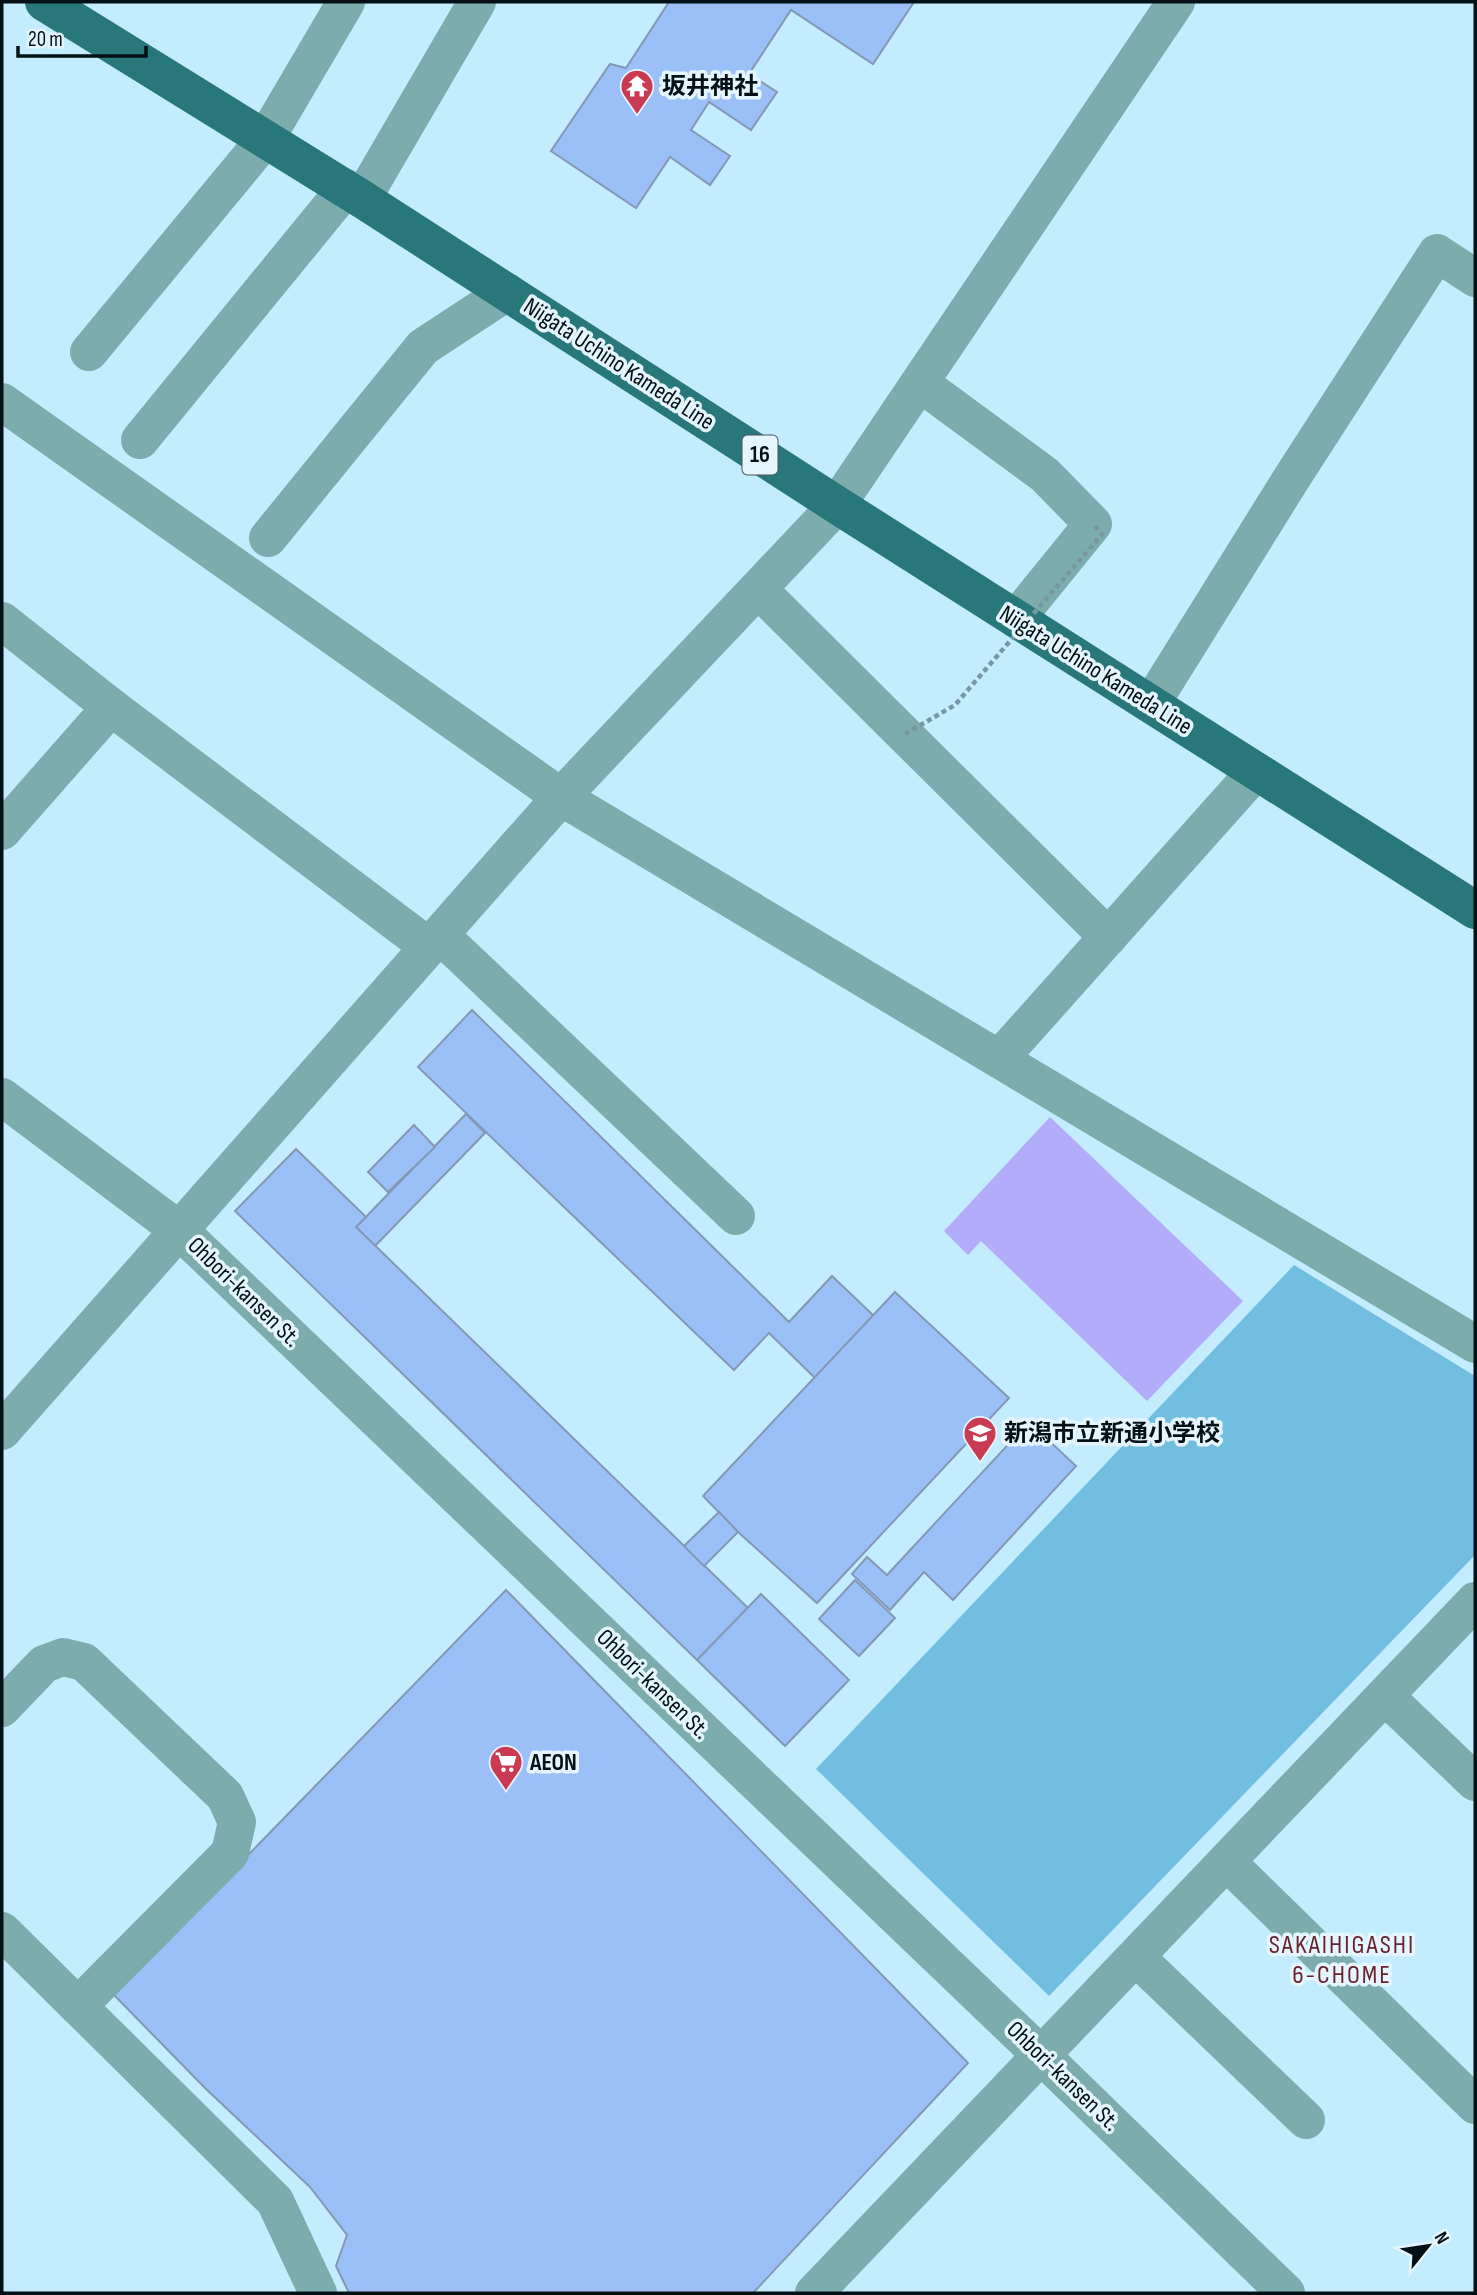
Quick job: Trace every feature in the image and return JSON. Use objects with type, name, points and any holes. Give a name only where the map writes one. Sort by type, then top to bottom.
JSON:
[{"type":"main road","name":"Niigata Uchino Kameda Line","points":[[44,2],[266,138],[1475,910]]},
{"type":"street","points":[[89,352],[266,138],[346,2]]},
{"type":"street","points":[[140,440],[354,194],[477,2]]},
{"type":"street","points":[[4,1424],[561,797],[837,505],[1176,2]]},
{"type":"street","points":[[1151,704],[1437,253],[1475,278]]},
{"type":"street","points":[[268,538],[424,347],[508,292]]},
{"type":"street","points":[[920,383],[1045,475],[1093,524],[1016,619]]},
{"type":"street","points":[[2,402],[561,797],[1475,1344]]},
{"type":"street","points":[[759,590],[1108,937]]},
{"type":"street","points":[[2,621],[111,707],[435,941],[736,1216]]},
{"type":"street","points":[[2,831],[111,707]]},
{"type":"street","points":[[999,1059],[1256,771]]},
{"type":"street","name":"Ohbori-kansen St.","points":[[2,1097],[179,1230],[1286,2293]]},
{"type":"street","points":[[814,2293],[1475,1601]]},
{"type":"street","points":[[2,1708],[44,1664],[63,1657],[84,1662],[225,1796],[237,1822],[230,1853],[78,2006]]},
{"type":"street","points":[[1385,1696],[1475,1782]]},
{"type":"street","points":[[1227,1862],[1475,2105]]},
{"type":"street","points":[[2,1931],[275,2201],[318,2293]]},
{"type":"street","points":[[1136,1957],[1306,2120]]},
{"type":"path","points":[[905,734],[955,705],[1102,534],[1093,524]]},
{"type":"shaded area","points":[[1050,1117],[1243,1301],[1147,1401],[981,1241],[968,1255],[944,1231]]},
{"type":"shaded area","points":[[1294,1265],[1475,1376],[1475,1555],[1049,1996],[816,1769]]},
{"type":"building","name":"坂井神社","points":[[669,2],[914,2],[873,64],[791,10],[749,74],[777,92],[751,130],[709,102],[691,130],[730,156],[710,185],[670,157],[636,208],[551,151],[610,64],[626,68]]},
{"type":"building","points":[[472,1010],[789,1322],[832,1276],[874,1316],[815,1378],[769,1333],[734,1370],[418,1067]]},
{"type":"building","points":[[466,1114],[485,1133],[375,1246],[356,1227]]},
{"type":"building","points":[[414,1125],[435,1147],[388,1192],[368,1172]]},
{"type":"building","points":[[296,1149],[366,1217],[356,1227],[748,1608],[697,1660],[235,1211]]},
{"type":"building","points":[[895,1292],[1009,1398],[817,1603],[738,1532],[703,1496]]},
{"type":"building","points":[[1029,1422],[1076,1466],[953,1600],[924,1572],[890,1610],[852,1574],[867,1557],[887,1575]]},
{"type":"building","points":[[719,1512],[738,1532],[704,1566],[684,1546]]},
{"type":"building","points":[[855,1580],[895,1618],[859,1656],[819,1619]]},
{"type":"building","name":"AEON","points":[[506,1590],[968,2063],[753,2293],[349,2293],[336,2266],[347,2235],[310,2187],[205,2088],[113,1994]]},
{"type":"building","points":[[761,1594],[849,1680],[785,1746],[697,1660]]},
{"type":"place","name":"坂井神社","points":[[637,116]]},
{"type":"place","name":"新潟市立新通小学校","points":[[980,1463]]},
{"type":"place","name":"AEON","points":[[506,1792]]},
{"type":"district","name":"SAKAIHIGASHI 6-CHOME","points":[[1342,1960]]}]
